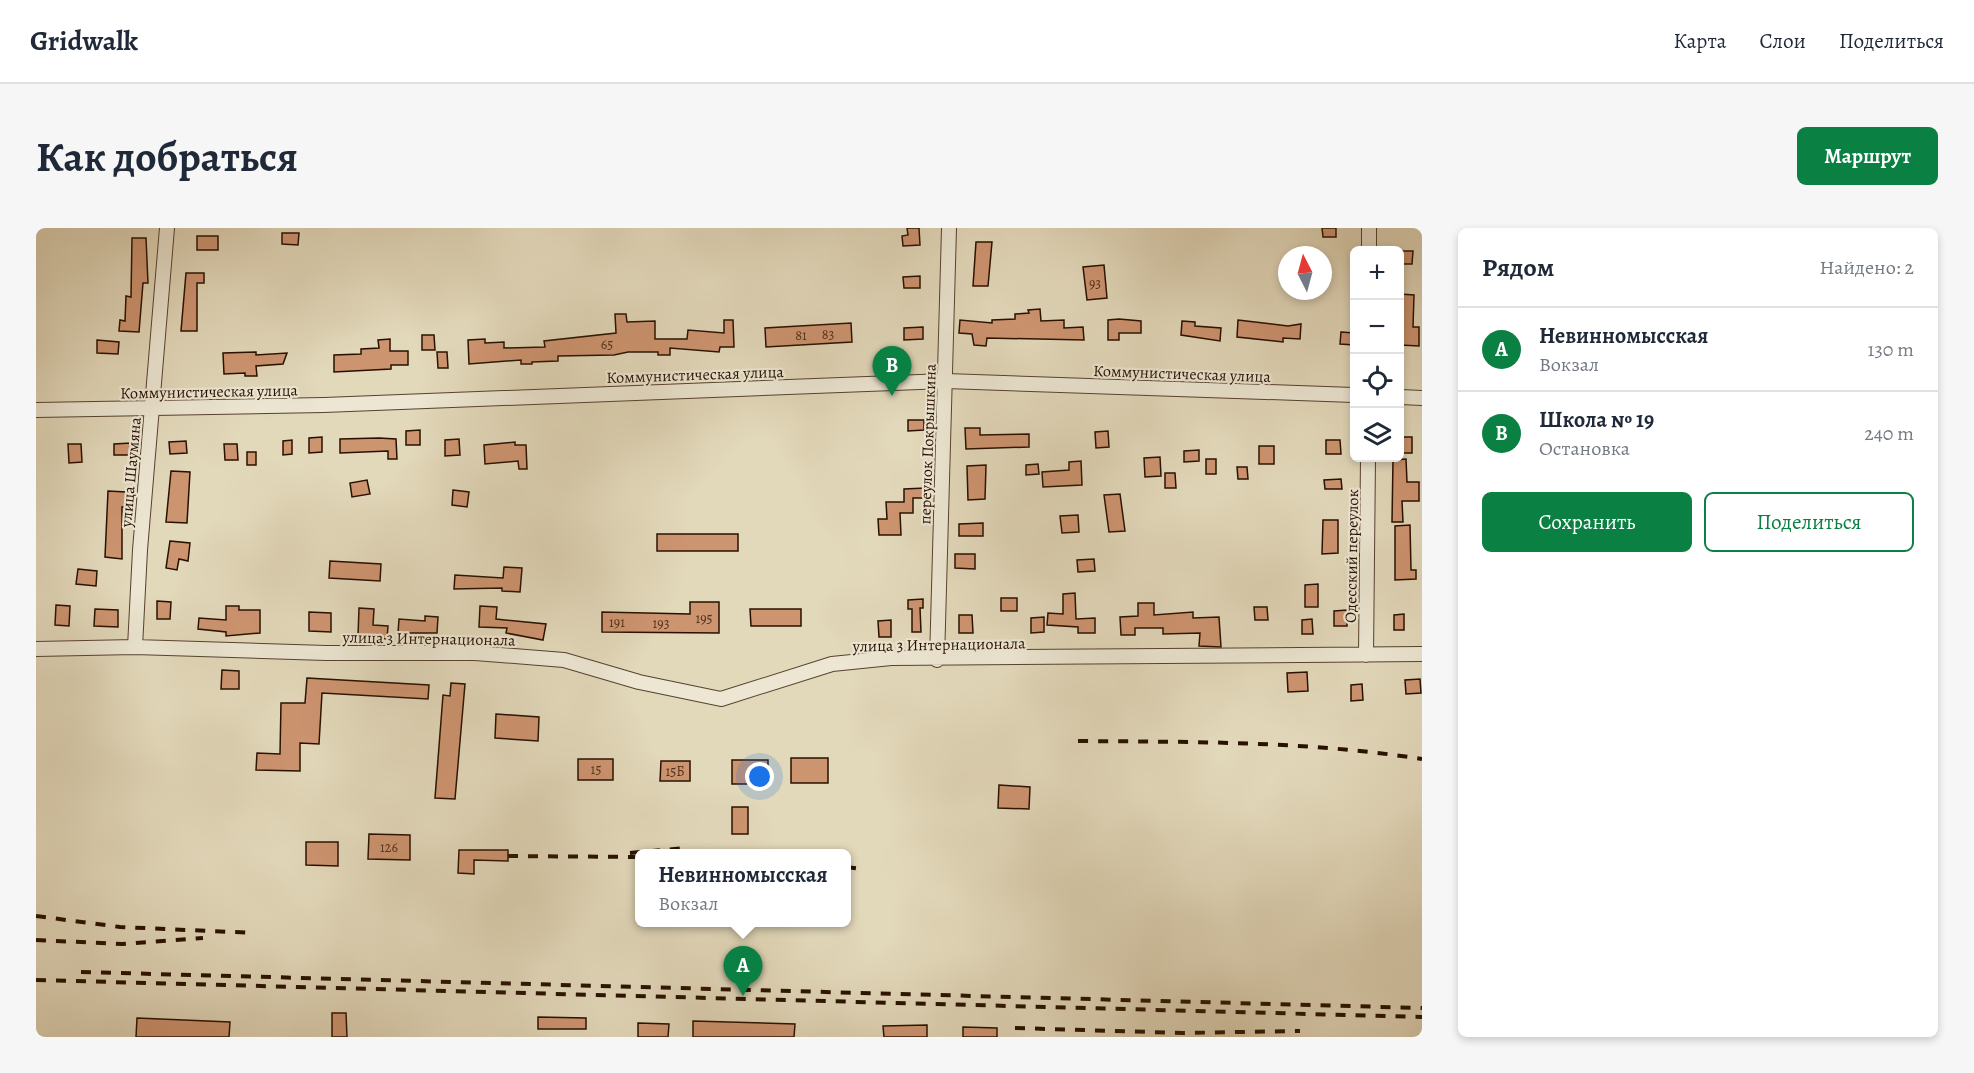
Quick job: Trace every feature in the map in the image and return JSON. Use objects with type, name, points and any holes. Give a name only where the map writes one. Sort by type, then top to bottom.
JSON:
[{"type":"street","name":"улица Шаумяна","points":[[135,647],[140,550],[167,228]]},
{"type":"street","name":"переулок Покрышкина","points":[[937,660],[949,228]]},
{"type":"street","points":[[1369,228],[1369,246]]},
{"type":"street","name":"Коммунистическая улица","points":[[36,410],[324,405],[946,381],[1350,395]]},
{"type":"street","points":[[1404,397],[1422,398]]},
{"type":"street","name":"Одесский переулок","points":[[1366,655],[1368,462]]},
{"type":"street","name":"улица 3 Интернационала","points":[[36,649],[135,647],[326,653],[461,652],[564,660],[639,682],[721,699],[832,664],[891,658],[937,660],[1422,654]]},
{"type":"building","points":[[907,228],[919,228],[920,245],[903,246],[902,236],[908,235]]},
{"type":"building","points":[[1322,228],[1336,228],[1336,237],[1323,237]]},
{"type":"building","points":[[282,233],[299,233],[298,245],[282,244]]},
{"type":"building","points":[[197,236],[218,236],[218,250],[197,250]]},
{"type":"building","points":[[132,238],[146,238],[148,283],[143,283],[139,332],[119,331],[120,320],[125,321],[126,296],[131,297]]},
{"type":"building","points":[[976,242],[992,242],[988,286],[973,286]]},
{"type":"building","points":[[1404,251],[1413,251],[1412,264],[1404,264]]},
{"type":"building","points":[[1104,265],[1107,298],[1087,300],[1083,267]]},
{"type":"building","points":[[186,273],[204,273],[204,283],[197,283],[197,331],[181,331]]},
{"type":"building","points":[[920,276],[920,288],[904,288],[903,277]]},
{"type":"building","points":[[1404,294],[1414,295],[1413,327],[1419,327],[1419,346],[1404,345]]},
{"type":"building","points":[[1040,309],[1041,321],[1064,320],[1064,328],[1083,327],[1084,340],[987,338],[986,346],[974,345],[972,334],[959,333],[960,320],[992,323],[992,320],[1015,319],[1015,314]]},
{"type":"building","points":[[615,314],[626,314],[627,322],[655,321],[655,339],[687,339],[688,330],[724,333],[724,320],[733,320],[734,347],[720,347],[719,352],[670,348],[670,355],[658,355],[658,352],[628,352],[614,355],[558,356],[558,361],[532,362],[532,364],[521,364],[521,360],[469,364],[468,340],[485,339],[485,343],[504,342],[504,348],[545,347],[544,341],[616,333]]},
{"type":"building","points":[[1108,320],[1141,321],[1141,333],[1119,333],[1119,340],[1108,340]]},
{"type":"building","points":[[1238,320],[1288,326],[1301,324],[1300,339],[1283,338],[1283,342],[1237,337]]},
{"type":"building","points":[[1182,321],[1195,322],[1195,326],[1221,328],[1220,341],[1181,335]]},
{"type":"building","points":[[851,323],[852,342],[766,347],[765,328]]},
{"type":"building","points":[[923,327],[923,339],[904,340],[904,328]]},
{"type":"building","points":[[1341,332],[1350,333],[1350,345],[1340,344]]},
{"type":"building","points":[[422,335],[434,335],[435,350],[422,350]]},
{"type":"building","points":[[390,339],[390,351],[408,351],[408,365],[391,365],[391,369],[334,372],[334,355],[361,354],[361,349],[379,348],[378,340]]},
{"type":"building","points":[[97,340],[119,342],[118,354],[97,353]]},
{"type":"building","points":[[256,352],[256,355],[287,353],[283,364],[256,366],[257,376],[245,376],[245,373],[224,374],[223,353]]},
{"type":"building","points":[[437,352],[447,352],[448,368],[438,368]]},
{"type":"building","points":[[908,420],[924,420],[924,430],[908,431]]},
{"type":"building","points":[[965,428],[980,428],[980,435],[1029,434],[1029,447],[966,449]]},
{"type":"building","points":[[420,430],[420,445],[406,445],[406,431]]},
{"type":"building","points":[[1108,431],[1109,447],[1096,448],[1095,432]]},
{"type":"building","points":[[322,437],[322,452],[309,453],[309,438]]},
{"type":"building","points":[[1404,437],[1412,437],[1412,453],[1404,453]]},
{"type":"building","points":[[340,439],[396,439],[397,459],[388,459],[388,451],[340,453]]},
{"type":"building","points":[[459,439],[460,455],[445,456],[445,440]]},
{"type":"building","points":[[292,440],[292,454],[283,455],[283,441]]},
{"type":"building","points":[[1326,440],[1340,440],[1341,454],[1326,454]]},
{"type":"building","points":[[186,441],[187,453],[170,454],[169,442]]},
{"type":"building","points":[[515,442],[515,445],[526,445],[527,469],[519,469],[518,461],[485,464],[484,445]]},
{"type":"building","points":[[131,443],[131,455],[114,455],[114,444]]},
{"type":"building","points":[[68,444],[81,444],[82,462],[69,463]]},
{"type":"building","points":[[224,444],[237,444],[238,460],[225,460]]},
{"type":"building","points":[[1259,446],[1274,446],[1274,464],[1259,464]]},
{"type":"building","points":[[1199,450],[1199,461],[1184,462],[1184,451]]},
{"type":"building","points":[[247,452],[256,452],[256,465],[247,465]]},
{"type":"building","points":[[1160,457],[1161,476],[1145,477],[1144,458]]},
{"type":"building","points":[[1206,459],[1216,459],[1216,474],[1206,474]]},
{"type":"building","points":[[1406,459],[1407,482],[1419,482],[1419,501],[1402,501],[1403,522],[1392,522],[1393,462],[1404,462]]},
{"type":"building","points":[[1081,461],[1082,485],[1043,487],[1042,472],[1069,470],[1069,462]]},
{"type":"building","points":[[1038,464],[1039,474],[1026,475],[1026,465]]},
{"type":"building","points":[[986,465],[985,499],[968,500],[967,466]]},
{"type":"building","points":[[1237,467],[1247,467],[1248,479],[1238,479]]},
{"type":"building","points":[[171,471],[190,472],[187,523],[166,522]]},
{"type":"building","points":[[1165,473],[1175,473],[1176,488],[1165,488]]},
{"type":"building","points":[[1341,479],[1342,489],[1325,489],[1324,480]]},
{"type":"building","points":[[367,480],[370,494],[352,497],[350,483]]},
{"type":"building","points":[[925,488],[926,498],[913,498],[913,513],[900,513],[901,535],[879,535],[878,519],[887,519],[886,502],[904,502],[904,489]]},
{"type":"building","points":[[453,490],[469,492],[467,507],[452,505]]},
{"type":"building","points":[[108,491],[126,492],[125,507],[122,507],[122,559],[105,557]]},
{"type":"building","points":[[1120,494],[1125,531],[1109,532],[1104,495]]},
{"type":"building","points":[[1078,515],[1079,532],[1062,533],[1060,516]]},
{"type":"building","points":[[1323,520],[1338,520],[1338,553],[1322,554]]},
{"type":"building","points":[[983,523],[983,536],[959,536],[959,524]]},
{"type":"building","points":[[1410,525],[1411,570],[1416,570],[1416,579],[1395,580],[1395,526]]},
{"type":"building","points":[[657,534],[738,534],[738,551],[657,551]]},
{"type":"building","points":[[170,541],[190,543],[188,561],[179,559],[177,570],[166,568]]},
{"type":"building","points":[[955,554],[975,554],[975,569],[955,568]]},
{"type":"building","points":[[1094,559],[1095,571],[1078,572],[1077,560]]},
{"type":"building","points":[[330,561],[381,564],[380,581],[329,578]]},
{"type":"building","points":[[504,567],[522,568],[520,592],[502,591],[502,588],[454,589],[455,575],[503,578]]},
{"type":"building","points":[[78,569],[97,571],[96,586],[76,584]]},
{"type":"building","points":[[1318,584],[1318,607],[1305,607],[1305,585]]},
{"type":"building","points":[[1075,593],[1076,619],[1095,618],[1095,633],[1078,633],[1078,627],[1047,625],[1048,613],[1063,614],[1063,594]]},
{"type":"building","points":[[1001,598],[1017,598],[1017,611],[1001,611]]},
{"type":"building","points":[[923,599],[923,608],[920,608],[921,632],[912,632],[912,609],[908,609],[908,600]]},
{"type":"building","points":[[157,601],[171,602],[170,619],[157,619]]},
{"type":"building","points":[[690,602],[719,602],[719,633],[602,632],[602,612],[690,614]]},
{"type":"building","points":[[1138,603],[1154,603],[1154,615],[1193,612],[1193,618],[1219,617],[1221,647],[1199,646],[1200,633],[1163,634],[1163,628],[1135,628],[1135,635],[1121,635],[1120,617],[1138,616]]},
{"type":"building","points":[[56,605],[70,606],[69,626],[55,625]]},
{"type":"building","points":[[226,606],[239,606],[239,610],[260,610],[260,633],[226,636],[226,632],[198,629],[199,618],[226,620]]},
{"type":"building","points":[[480,606],[497,607],[496,619],[546,624],[543,640],[506,633],[507,628],[479,627]]},
{"type":"building","points":[[1254,607],[1267,607],[1268,620],[1255,620]]},
{"type":"building","points":[[359,608],[374,609],[373,625],[388,626],[387,639],[358,636]]},
{"type":"building","points":[[95,609],[118,610],[118,627],[94,626]]},
{"type":"building","points":[[750,609],[801,609],[801,626],[751,626]]},
{"type":"building","points":[[1347,610],[1347,626],[1334,626],[1334,611]]},
{"type":"building","points":[[309,612],[331,613],[331,632],[309,631]]},
{"type":"building","points":[[1404,614],[1404,630],[1394,630],[1394,615]]},
{"type":"building","points":[[959,615],[972,615],[973,633],[959,633]]},
{"type":"building","points":[[425,616],[438,617],[437,633],[398,633],[399,619],[425,621]]},
{"type":"building","points":[[1044,617],[1044,632],[1031,633],[1031,618]]},
{"type":"building","points":[[1312,619],[1313,634],[1302,634],[1302,620]]},
{"type":"building","points":[[891,620],[891,637],[879,637],[878,621]]},
{"type":"building","points":[[222,670],[239,671],[239,689],[221,689]]},
{"type":"building","points":[[1307,672],[1308,691],[1288,692],[1287,673]]},
{"type":"building","points":[[307,678],[429,685],[428,699],[322,693],[319,744],[300,743],[300,771],[256,770],[257,753],[280,754],[281,703],[305,703]]},
{"type":"building","points":[[1420,679],[1421,693],[1406,694],[1405,680]]},
{"type":"building","points":[[451,683],[465,684],[455,799],[435,798],[443,695],[450,696]]},
{"type":"building","points":[[1362,684],[1363,700],[1351,701],[1351,685]]},
{"type":"building","points":[[496,714],[539,717],[538,741],[495,738]]},
{"type":"building","points":[[791,758],[828,758],[828,783],[791,783]]},
{"type":"building","points":[[578,759],[613,759],[613,780],[578,780]]},
{"type":"building","points":[[732,760],[768,760],[768,784],[732,784]]},
{"type":"building","points":[[661,761],[690,761],[690,781],[660,781]]},
{"type":"building","points":[[999,785],[1030,787],[1029,809],[998,808]]},
{"type":"building","points":[[732,807],[748,807],[748,834],[732,834]]},
{"type":"building","points":[[369,834],[410,835],[410,860],[368,859]]},
{"type":"building","points":[[306,842],[338,842],[338,866],[306,865]]},
{"type":"building","points":[[459,850],[508,850],[508,861],[474,860],[474,874],[458,873]]},
{"type":"building","points":[[332,1013],[346,1013],[347,1037],[332,1037]]},
{"type":"building","points":[[538,1017],[586,1018],[586,1029],[538,1029]]},
{"type":"building","points":[[137,1018],[230,1022],[229,1037],[136,1037]]},
{"type":"building","points":[[693,1021],[795,1024],[794,1037],[693,1037]]},
{"type":"building","points":[[638,1023],[669,1024],[668,1037],[638,1037]]},
{"type":"building","points":[[927,1025],[927,1037],[884,1037],[883,1026]]},
{"type":"building","points":[[963,1027],[997,1028],[997,1037],[963,1037]]},
{"type":"railway","points":[[1078,741],[1208,742],[1293,746],[1422,759]]},
{"type":"railway","points":[[675,849],[686,848]]},
{"type":"railway","points":[[630,853],[635,853]]},
{"type":"railway","points":[[508,856],[635,857]]},
{"type":"railway","points":[[851,868],[861,869]]},
{"type":"railway","points":[[36,916],[120,927],[255,933]]},
{"type":"railway","points":[[36,940],[122,944],[203,938]]},
{"type":"railway","points":[[81,972],[1422,1008]]},
{"type":"railway","points":[[36,980],[1422,1017]]},
{"type":"railway","points":[[1015,1028],[1183,1033],[1300,1031]]},
{"type":"place","name":"Школа № 19","points":[[892,396]]},
{"type":"place","name":"Невинномысская","points":[[743,996]]}]
